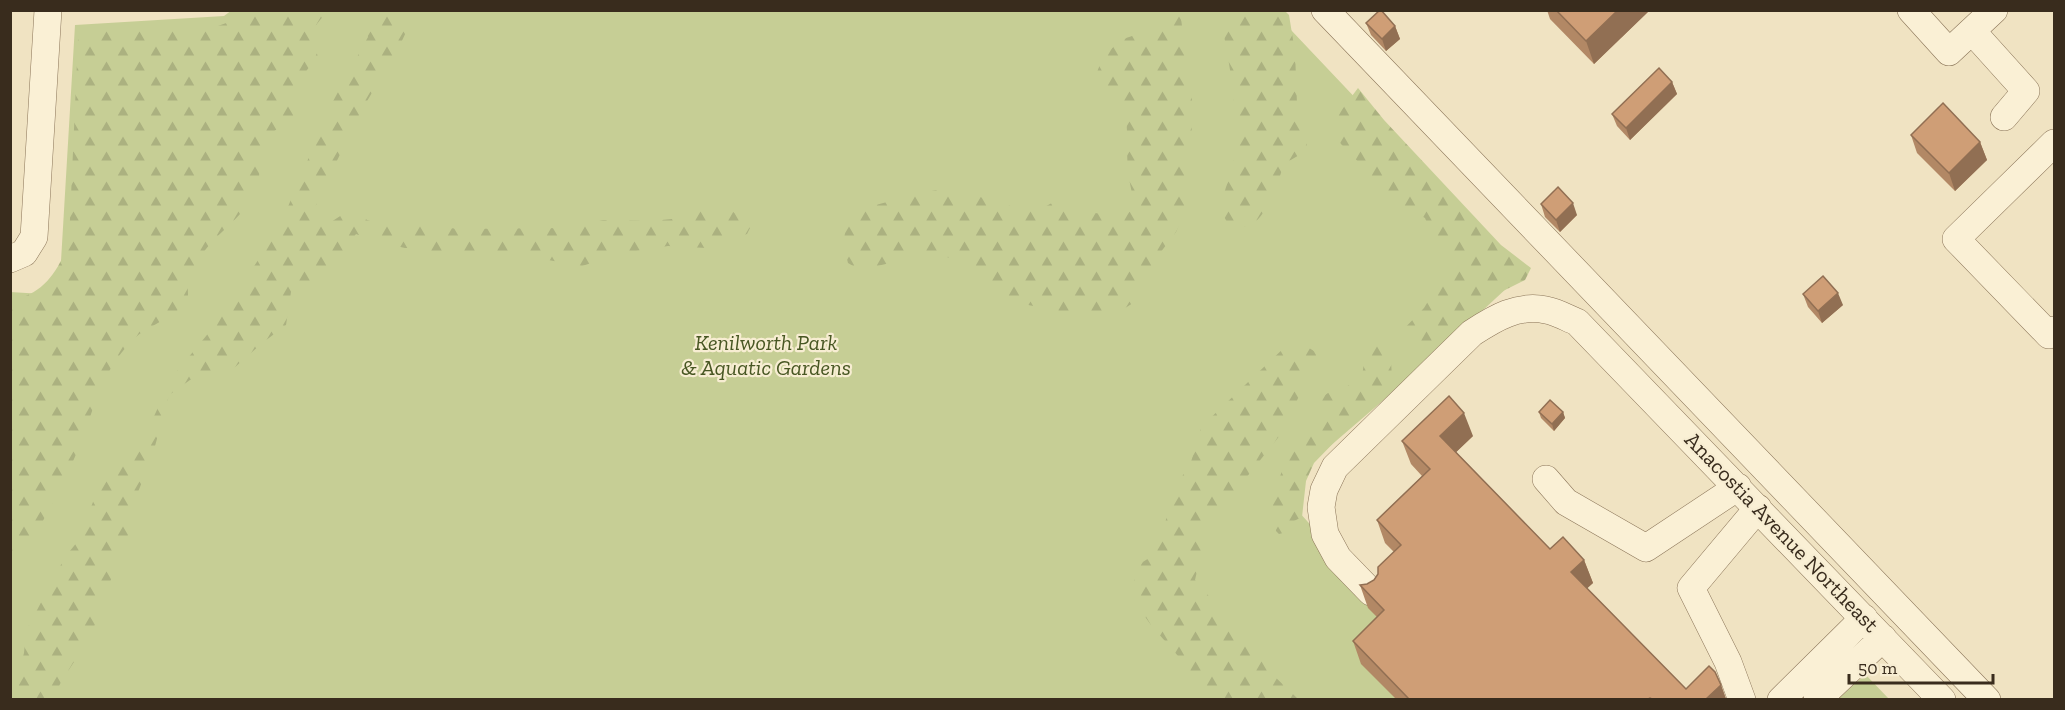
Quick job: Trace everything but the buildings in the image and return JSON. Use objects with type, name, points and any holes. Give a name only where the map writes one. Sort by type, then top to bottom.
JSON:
[{"type":"lane","points":[[10,259],[24,253],[34,237],[48,10]]},
{"type":"lane","points":[[1325,10],[1987,699]]},
{"type":"lane","points":[[1911,10],[1949,52],[1994,10]]},
{"type":"lane","points":[[1972,31],[2026,91],[2004,117]]},
{"type":"lane","points":[[2055,143],[1956,239],[2049,335],[2055,330]]},
{"type":"lane","name":"Anacostia Avenue Northeast","points":[[1371,592],[1338,558],[1325,534],[1321,507],[1324,490],[1335,467],[1472,333],[1496,318],[1518,309],[1546,310],[1577,322],[1621,365],[1942,699]]},
{"type":"lane","points":[[1546,479],[1566,502],[1646,548],[1738,487]]},
{"type":"lane","points":[[1742,699],[1728,662],[1691,588],[1758,508]]},
{"type":"lane","points":[[1781,699],[1864,618]]},
{"type":"lane","points":[[1817,699],[1883,638]]},
{"type":"green space","name":"Kenilworth Park & Aquatic Gardens","points":[[232,10],[1273,11],[1522,274],[1415,373],[1279,490],[1468,699],[11,699],[10,292],[59,295],[75,25],[224,16]]},
{"type":"green space","points":[[247,11],[328,11],[313,32],[318,57],[300,82],[296,112],[264,141],[257,189],[241,213],[202,254],[190,277],[187,301],[171,315],[134,338],[111,368],[70,468],[11,577],[11,300],[32,293],[48,280],[55,272],[69,241],[78,39],[88,28],[100,26],[204,31],[229,22]]},
{"type":"green space","points":[[352,11],[416,11],[399,47],[360,113],[317,202],[315,214],[320,224],[331,222],[351,209],[367,220],[383,225],[412,224],[459,229],[572,228],[603,220],[672,219],[686,215],[693,206],[700,204],[709,210],[728,209],[750,228],[747,234],[734,238],[726,249],[668,246],[623,253],[582,266],[520,255],[454,252],[435,255],[415,248],[374,241],[356,234],[331,276],[316,284],[300,281],[291,292],[286,325],[234,368],[224,373],[198,376],[169,395],[152,457],[136,497],[126,544],[102,601],[92,634],[61,682],[53,699],[11,699],[11,680],[19,671],[24,653],[26,631],[65,557],[78,541],[93,502],[117,464],[147,431],[173,376],[216,324],[268,245],[287,209],[331,105],[368,37],[363,21]]},
{"type":"green space","points":[[1159,11],[1180,11],[1193,108],[1188,189],[1183,216],[1176,232],[1157,257],[1140,294],[1133,303],[1112,314],[1070,313],[1023,304],[1001,297],[985,282],[982,275],[963,262],[940,255],[911,253],[890,263],[860,270],[848,263],[845,232],[849,222],[856,214],[877,205],[934,191],[960,192],[1030,210],[1039,209],[1054,202],[1077,212],[1126,215],[1133,204],[1128,172],[1126,123],[1121,112],[1103,97],[1097,87],[1096,76],[1103,59],[1111,49],[1124,39],[1151,28],[1159,18]]},
{"type":"green space","points":[[1219,11],[1285,11],[1289,15],[1295,52],[1297,104],[1299,115],[1308,132],[1306,151],[1284,164],[1269,203],[1257,220],[1249,226],[1240,227],[1227,222],[1222,207],[1233,167],[1235,122],[1229,66]]},
{"type":"green space","points":[[1358,88],[1384,120],[1501,245],[1531,268],[1525,280],[1495,295],[1423,352],[1399,334],[1424,308],[1452,262],[1430,230],[1425,218],[1397,202],[1341,144],[1333,130],[1334,120]]},
{"type":"green space","points":[[1381,336],[1390,343],[1392,379],[1385,390],[1314,463],[1306,481],[1302,517],[1288,524],[1283,533],[1279,534],[1276,531],[1272,499],[1288,454],[1320,427],[1323,418],[1321,405],[1324,397],[1362,377],[1365,355]]},
{"type":"green space","points":[[1287,345],[1306,346],[1317,353],[1285,429],[1207,527],[1195,580],[1271,673],[1298,699],[1216,699],[1146,618],[1135,593],[1135,576],[1143,562],[1151,558],[1150,548],[1163,530],[1175,488],[1191,462],[1201,427]]},
{"type":"green space","points":[[1865,675],[1889,699],[1838,699]]}]
